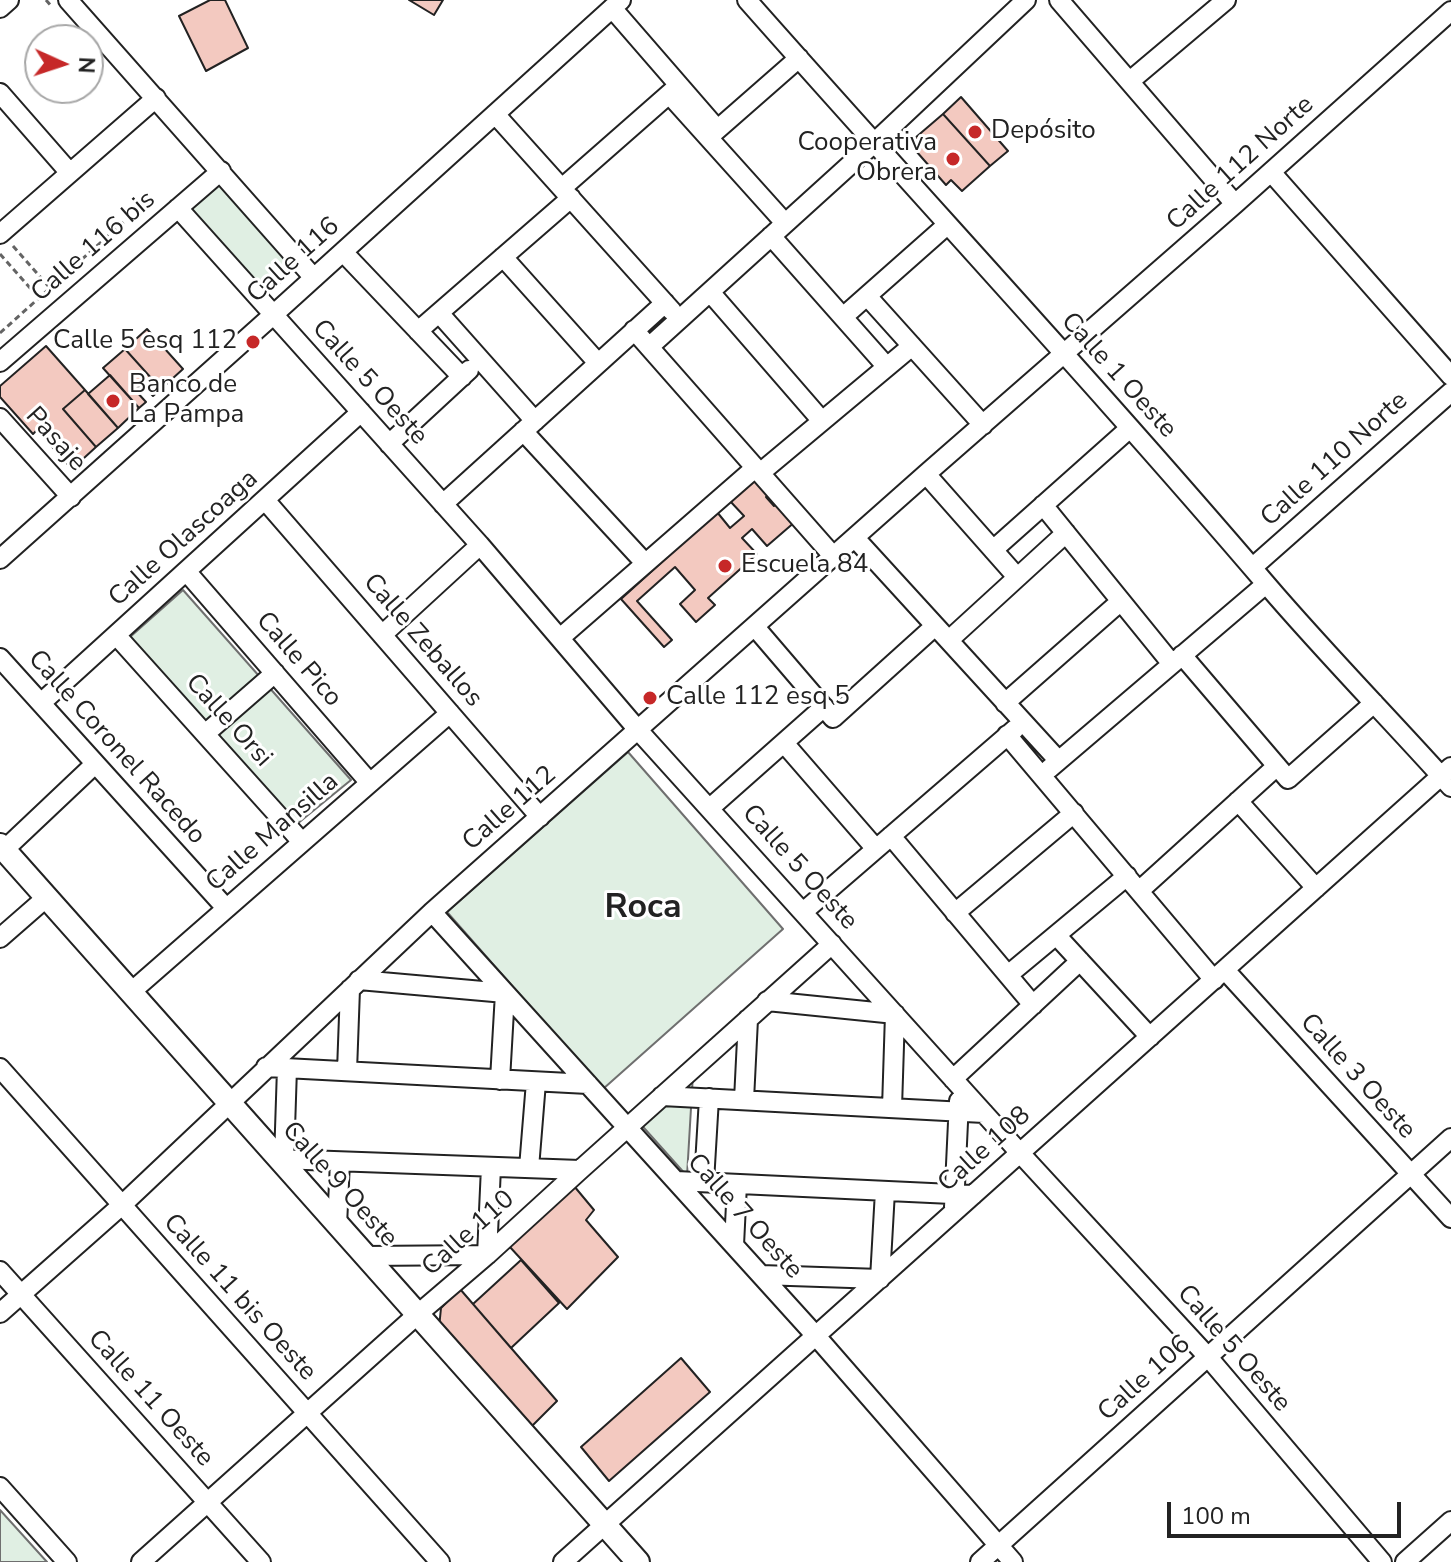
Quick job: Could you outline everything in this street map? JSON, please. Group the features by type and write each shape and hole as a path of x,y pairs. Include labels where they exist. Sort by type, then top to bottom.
{"main road":[{"name":"Calle 9 Oeste","path":"2,847 638,1562"}],"street":[{"path":"0,8 9,0"},
{"name":"Calle 5 Oeste","path":"68,0 314,278"},
{"name":"Calle 1 Oeste","path":"747,0 1266,584 1374,703 1448,777"},
{"path":"649,347 1026,0"},
{"path":"1059,0 1235,204"},
{"path":"1130,81 1226,0"},
{"path":"616,4 674,90 713,134 778,230 843,317 887,367"},
{"name":"Calle 116","path":"1,557 616,4"},
{"name":"Calle 112 Norte","path":"1063,354 1451,11"},
{"path":"713,134 799,58"},
{"path":"418,331 503,257 674,90"},
{"path":"0,93 70,173"},
{"path":"1,233 156,98"},
{"path":"495,114 679,319"},
{"name":"Calle 116 bis","path":"0,362 221,171"},
{"path":"1271,172 1451,376"},
{"name":"Calle 5 Oeste","path":"178,208 480,545 638,730 1208,1357 1382,1562"},
{"path":"843,317 947,225"},
{"path":"343,252 462,377"},
{"path":"503,257 598,363"},
{"path":"710,292 822,421"},
{"path":"867,296 983,425"},
{"path":"443,504 665,303"},
{"path":"439,313 480,360 529,426 645,563"},
{"path":"634,330 834,557"},
{"path":"560,638 645,563 912,346"},
{"name":"Calle 112","path":"0,1313 122,1205 432,912 1063,354"},
{"path":"389,444 480,360"},
{"name":"Calle 110 Norte","path":"1253,567 1451,392"},
{"name":"Calle Olascoaga","path":"41,703 361,412"},
{"name":"Pasaje","path":"0,418 71,497"},
{"path":"993,550 1130,428"},
{"path":"926,474 1017,577"},
{"name":"Calle Zeballos","path":"265,500 540,817"},
{"path":"1043,505 1121,601 1282,772"},
{"path":"949,640 1066,533"},
{"path":"855,538 1058,760"},
{"path":"382,635 480,545"},
{"name":"Calle Pico","path":"186,571 370,783"},
{"path":"1041,775 1266,584"},
{"path":"1005,703 1121,601"},
{"path":"710,808 784,743 828,713 935,626"},
{"path":"755,627 828,713"},
{"name":"Calle Orsi","path":"116,635 302,842"},
{"name":"Calle Coronel Racedo","path":"0,658 226,908"},
{"path":"205,734 275,673"},
{"path":"1139,891 1238,801 1374,703"},
{"name":"Calle Mansilla","path":"131,992 450,713"},
{"path":"803,912 1023,722"},
{"name":"Calle 3 Oeste","path":"1007,735 1139,891 1451,1218"},
{"path":"784,743 876,849"},
{"path":"2,847 95,764"},
{"name":"Calle 108","path":"563,1562 880,1279 961,1201 1020,1153 1316,888 1448,777"},
{"path":"1238,801 1316,888"},
{"path":"955,913 1074,813"},
{"path":"891,836 1033,1005"},
{"path":"1008,975 1127,876"},
{"path":"0,938 47,897"},
{"name":"Calle 7 Oeste","path":"432,912 816,1336 1013,1562"},
{"path":"1056,935 1150,1037"},
{"name":"Calle 110","path":"141,1562 832,944"},
{"path":"676,1181 885,1191 961,1201 956,1082 1080,961"},
{"path":"347,1071 354,985 505,993 500,1080"},
{"path":"767,1001 895,1014 892,1108"},
{"path":"744,1100 748,1019"},
{"path":"266,1067 588,1084"},
{"name":"Calle 11 bis Oeste","path":"0,1068 440,1562"},
{"path":"287,1068 282,1160 580,1170"},
{"path":"529,1168 536,1082"},
{"path":"662,1096 984,1113"},
{"path":"704,1182 709,1098"},
{"name":"Calle 106","path":"980,1562 1451,1138"},
{"path":"337,1225 340,1162"},
{"path":"365,1256 487,1255 491,1167"},
{"path":"734,1245 737,1184"},
{"path":"761,1275 880,1279 885,1191"},
{"name":"Calle 11 Oeste","path":"0,1271 261,1562"},
{"path":"0,1487 67,1562"},
{"path":"1405,1562 1451,1521"}],"path":[{"path":"0,333 148,200 158,212"},
{"path":"1,233 50,288"},
{"path":"0,254 39,298"}],"green space":[{"path":"219,184 290,262 288,274 275,288 263,290 192,211 194,205"},
{"path":"183,590 351,780 297,824 130,637"},
{"path":"628,752 783,929 603,1089 447,912"},
{"path":"693,1074 687,1176 636,1119"},
{"path":"0,1510 47,1562 0,1562"}],"building":[{"path":"210,0 225,0 248,48 206,71 179,16"},
{"path":"409,0 443,0 434,15"},
{"name":"Depósito","path":"961,97 1008,151 990,166 943,114"},
{"name":"Cooperativa Obrera","path":"943,114 990,166 962,191 951,180 946,185 916,151 915,138"},
{"path":"147,329 183,369 161,389 125,349"},
{"path":"46,346 85,390 63,409 96,447 72,469 37,430 33,434 0,397 0,386"},
{"path":"125,349 161,389 153,396 142,384 135,390 146,402 139,408 103,368"},
{"name":"Banco de La Pampa","path":"110,375 139,408 118,428 88,394"},
{"path":"85,390 118,428 96,447 63,409"},
{"path":"756,477 771,493 766,497 774,506 779,502 796,521 767,546 752,529 742,538 757,554 708,598 715,605 696,622 680,604 695,590 675,567 637,601 672,640 664,647 621,599 717,512 730,528 744,516 730,501"},
{"path":"574,1186 594,1210 586,1220 618,1257 567,1309 509,1246"},
{"path":"521,1260 559,1303 511,1348 473,1304"},
{"path":"460,1289 557,1401 530,1428 439,1328 441,1308"},
{"path":"681,1358 710,1392 609,1481 581,1447"}],"place":[{"name":"Depósito","path":"975,132"},
{"name":"Cooperativa Obrera","path":"953,159"},
{"name":"Calle 5 esq 112","path":"253,342"},
{"name":"Banco de La Pampa","path":"113,401"},
{"name":"Escuela 84","path":"725,566"},
{"name":"Calle 112 esq 5","path":"650,698"}],"district":[{"name":"Roca","path":"643,909"}]}
